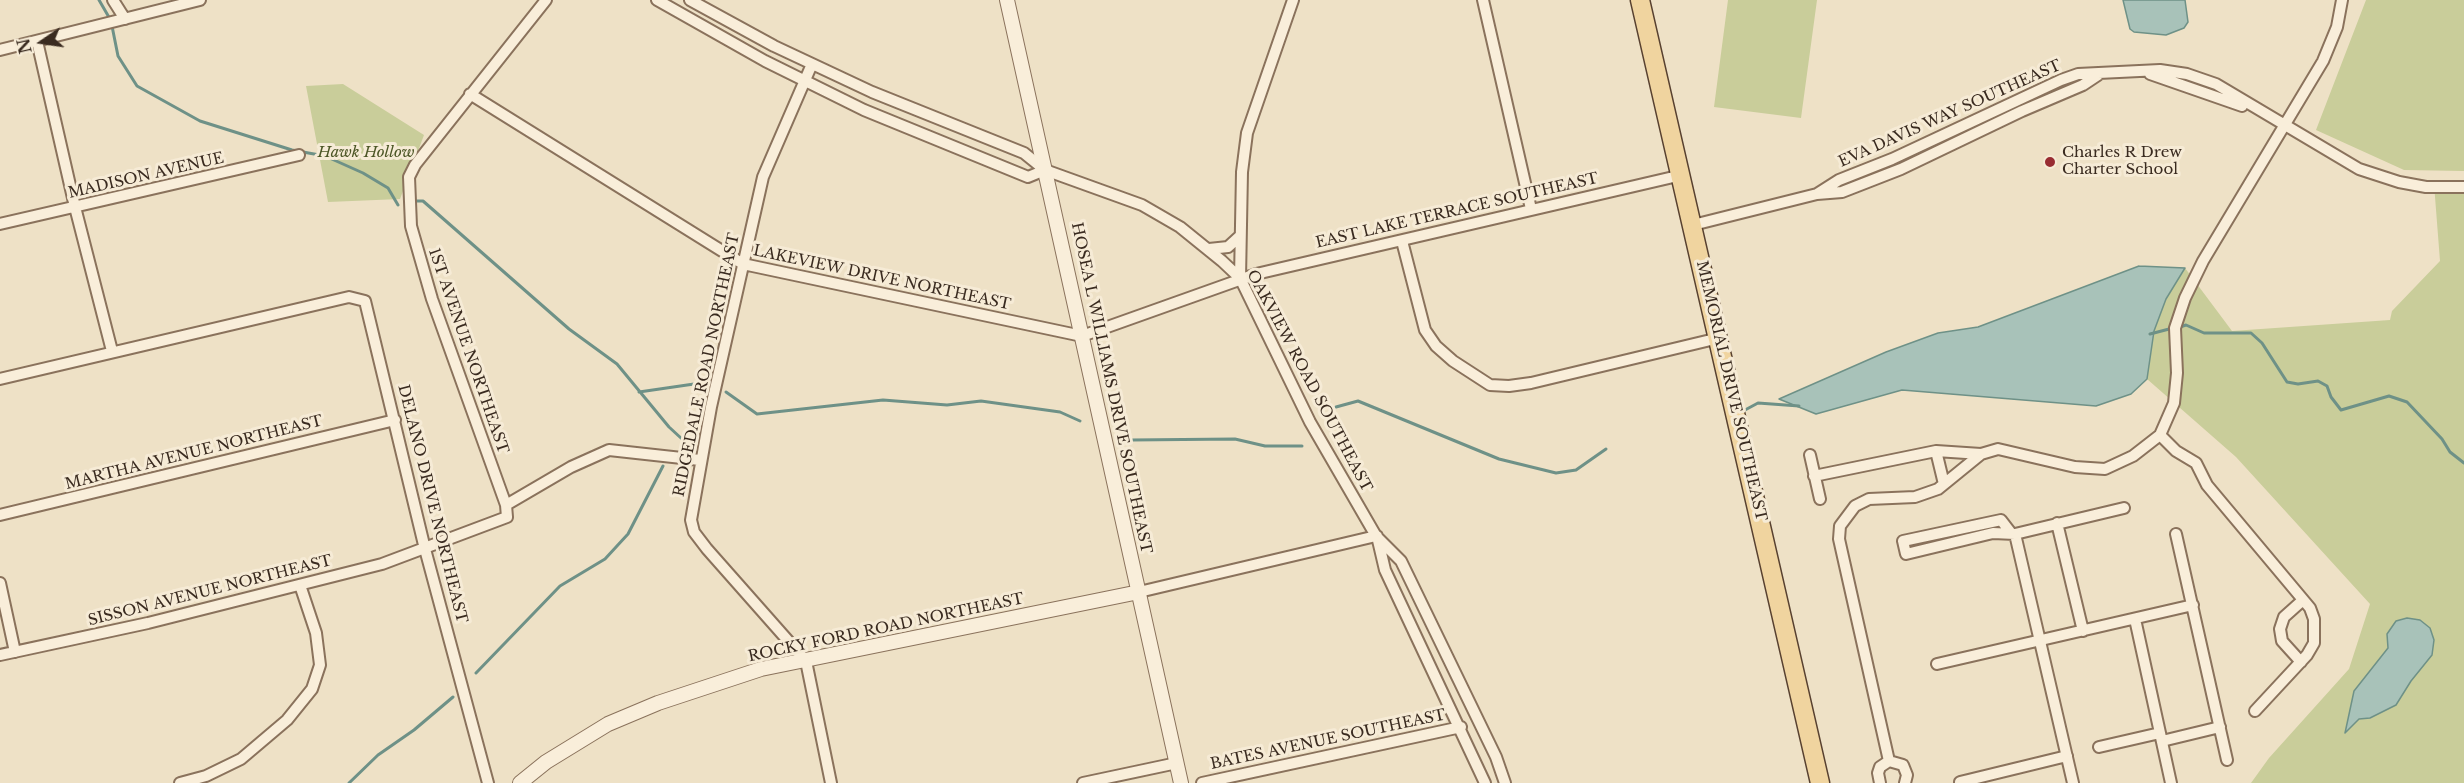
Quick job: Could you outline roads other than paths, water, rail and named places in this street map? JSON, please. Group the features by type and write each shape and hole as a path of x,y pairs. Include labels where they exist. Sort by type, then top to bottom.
{"main road":[{"name":"MEMORIAL DRIVE SOUTHEAST","path":"1640,0 1820,783"}],"street":[{"path":"113,0 121,20"},
{"path":"0,50 200,0"},
{"name":"1ST AVENUE NORTHEAST","path":"506,505 432,299 411,226 409,177 415,165 546,0"},
{"path":"657,0 804,81 864,110 1027,176 1045,170"},
{"path":"681,15 690,0 812,64 873,92 1024,153 1045,170"},
{"name":"HOSEA L WILLIAMS DRIVE SOUTHEAST","path":"1007,0 1181,783"},
{"path":"1239,278 1242,172 1247,133 1293,0"},
{"path":"1483,0 1531,209"},
{"path":"1815,476 1936,451 1981,454 1998,449 2075,467 2105,469 2133,456 2160,435 2174,403 2177,373 2175,328 2185,298 2283,124 2323,61 2337,27 2342,0"},
{"path":"0,379 112,351 75,207 37,41"},
{"name":"RIDGEDALE ROAD NORTHEAST","path":"812,64 763,177 700,460 691,520 694,532 806,661 831,783"},
{"name":"EVA DAVIS WAY SOUTHEAST","path":"1693,225 1817,194 1842,192 1901,169 2022,111 2083,85 2098,75 2144,72 2198,89 2265,115 2369,172 2399,182 2426,187 2464,187"},
{"name":"LAKEVIEW DRIVE NORTHEAST","path":"471,94 743,264 1082,336"},
{"name":"MADISON AVENUE","path":"0,224 298,155"},
{"name":"OAKVIEW ROAD SOUTHEAST","path":"1045,170 1142,205 1180,227 1209,249 1239,278 1310,422 1376,536 1401,561 1506,783"},
{"name":"EAST LAKE TERRACE SOUTHEAST","path":"1082,336 1239,278 1682,175"},
{"path":"1209,249 1228,247 1240,236"},
{"path":"1401,241 1425,330 1436,346 1453,361 1490,385 1531,383 1719,338"},
{"name":"DELANO DRIVE NORTHEAST","path":"112,351 349,297 365,301 425,549 488,783"},
{"name":"MARTHA AVENUE NORTHEAST","path":"0,515 395,420"},
{"path":"2160,435 2176,451 2196,463 2207,485 2310,608 2316,632 2314,643 2301,662 2255,711"},
{"path":"506,505 571,467 609,450 700,460"},
{"path":"1936,451 1944,484"},
{"path":"1889,761 1839,538 1840,525 1855,506 1869,499 1915,498 1944,484 1981,454"},
{"path":"1810,455 1820,499"},
{"name":"SISSON AVENUE NORTHEAST","path":"0,655 349,573 425,549 507,517 506,505"},
{"path":"1903,541 1906,554 1993,533 2013,533 2124,508"},
{"path":"2057,524 2083,631"},
{"path":"2013,533 2073,783"},
{"path":"2176,534 2227,760"},
{"path":"1139,592 1376,536"},
{"name":"OAKVIEW ROAD SOUTHEAST","path":"1376,536 1385,570 1461,726 1485,783"},
{"path":"0,583 15,652"},
{"path":"180,783 206,776 241,759 287,720 312,689 320,665 316,633 300,585"},
{"name":"ROCKY FORD ROAD NORTHEAST","path":"520,783 546,762 608,724 658,703 761,669 1139,592"},
{"path":"2301,662 2282,641 2280,629 2284,617 2303,600"},
{"path":"1937,664 2193,605"},
{"path":"2135,619 2171,783"},
{"name":"BATES AVENUE SOUTHEAST","path":"1202,783 1461,726"},
{"path":"2099,747 2220,727"},
{"path":"1960,782 2067,756"},
{"path":"1880,783 1878,773 1880,767 1889,761 1903,765 1907,775 1905,783"},
{"path":"1083,783 1177,763"}],"water":[{"path":"2123,0 2185,0 2188,22 2184,28 2166,35 2134,32 2130,29"},
{"path":"2139,266 2185,268 2166,299 2154,331 2147,379 2131,394 2096,406 1902,390 1816,414 1779,399 1886,352 1938,333 1978,327"},
{"path":"2407,618 2420,620 2430,628 2434,640 2432,655 2411,681 2396,705 2370,718 2359,719 2345,733 2354,691 2388,648 2387,634 2396,621"}],"waterway":[{"path":"99,0 110,19"},
{"path":"112,26 118,56 137,86 200,121 292,150 325,156 363,173 388,188 398,205"},
{"path":"416,201 423,201 569,329 617,364 669,427 682,439"},
{"path":"2180,327 2186,325 2204,333 2251,333 2262,343 2287,382 2298,384 2318,381 2327,386 2331,397 2341,410 2389,396 2407,402 2442,439 2450,452 2464,463"},
{"path":"2150,334 2173,328"},
{"path":"639,392 694,384 702,386"},
{"path":"726,392 757,414 883,400 947,405 981,401 1060,412 1080,421"},
{"path":"1336,407 1358,401 1499,459 1556,473 1576,470 1606,449"},
{"path":"1745,410 1758,403 1799,406"},
{"path":"1131,440 1235,439 1265,446 1302,446"},
{"path":"476,673 560,586 605,559 628,534 663,466"},
{"path":"349,783 378,755 414,730 453,697"}],"place":[{"name":"Charles R Drew Charter School","path":"2050,162"}],"park label":[{"name":"Hawk Hollow","path":"366,153"}]}
